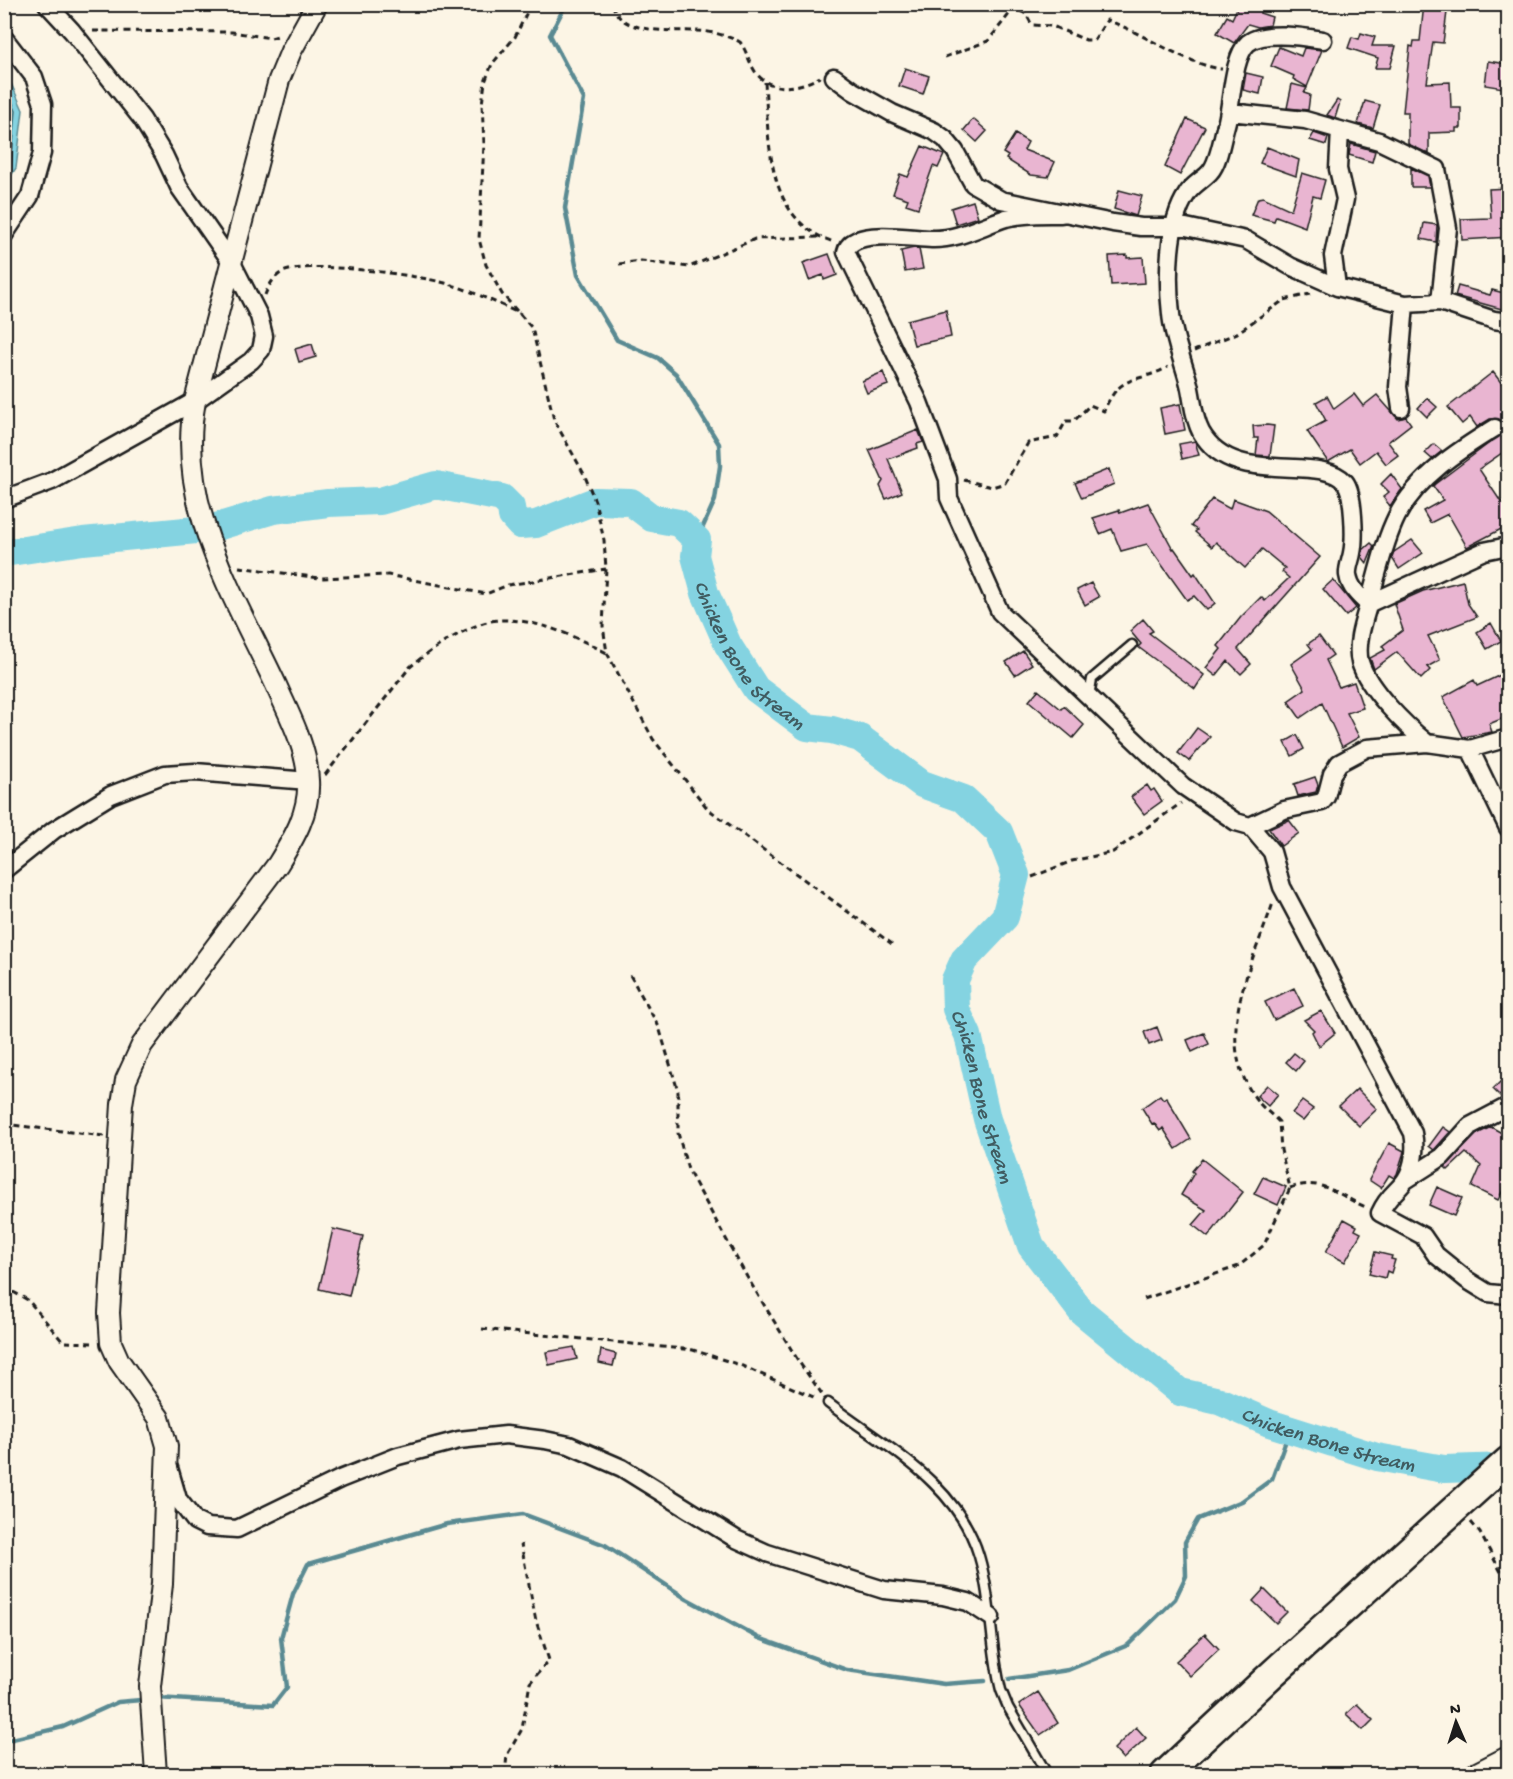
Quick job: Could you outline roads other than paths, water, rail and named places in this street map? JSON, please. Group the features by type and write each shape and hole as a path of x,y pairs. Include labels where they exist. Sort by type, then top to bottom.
{"highway":[{"path":"1165,1774 1509,1461"}],"street":[{"path":"4,499 52,481 195,401 251,361 261,350 264,336 259,316 232,263 179,187 164,155 142,119 72,31 47,4"},
{"path":"156,1774 150,1686 162,1584 168,1464 165,1431 159,1418 119,1361 111,1342 109,1313 120,1138 126,1080 142,1045 278,864 296,835 306,808 308,789 305,761 288,713 212,552 195,498 189,439 195,401 268,116 279,80 316,4"},
{"path":"1323,40 1301,36 1259,37 1246,44 1229,95 1230,112 1212,171 1187,193 1174,226 1170,253 1171,314 1195,418 1214,448 1230,459 1251,465 1320,471 1337,476 1346,483 1351,492 1353,545 1348,575 1354,591 1368,604"},
{"path":"4,38 34,77 43,104 42,153 30,196 4,235"},
{"path":"834,77 853,91 892,113 934,131 945,139 955,151 973,184 1001,200 1061,214 1141,227 1174,226 1246,240 1290,266 1337,287 1405,304 1440,302 1494,320 1509,322"},
{"path":"1230,112 1305,120 1379,141 1437,170 1448,228 1440,302"},
{"path":"1337,287 1333,256 1345,199 1338,169 1340,130"},
{"path":"1061,214 1031,214 1008,218 948,238 930,239 896,235 853,242 848,246 846,252 854,272 886,330 919,402 948,485 949,498 994,602 1029,642 1166,771 1236,822 1250,826 1272,852 1282,886 1413,1132 1414,1157 1406,1180"},
{"path":"1401,408 1398,387 1405,304"},
{"path":"1427,743 1397,714 1368,679 1360,661 1361,636 1368,604 1397,516 1409,497 1445,462 1495,428"},
{"path":"1368,604 1484,551 1509,546"},
{"path":"1250,826 1284,810 1322,802 1326,797 1332,774 1339,763 1350,755 1385,745 1427,743 1470,749 1509,738"},
{"path":"1470,749 1509,828"},
{"path":"4,870 54,830 111,795 165,774 195,772 308,789"},
{"path":"1509,1106 1470,1126 1442,1157 1417,1170 1406,1180 1386,1200 1380,1213 1423,1236 1436,1255 1467,1280 1488,1293 1509,1295"},
{"path":"168,1464 178,1499 195,1521 207,1527 237,1529 340,1479 398,1456 459,1440 506,1435 545,1440 568,1445 622,1468 736,1539 767,1553 884,1590 944,1596 968,1602 991,1617"},
{"path":"1475,1774 1509,1757"}],"lane":[{"path":"1090,700 1088,692 1092,679 1132,645"},
{"path":"828,1403 937,1485 955,1506 969,1529 979,1557 991,1617 996,1668 1001,1690 1008,1707 1047,1774"}],"water":[{"path":"5,70 23,110 16,168 5,185"}],"waterway":[{"path":"566,4 550,35 584,99 565,208 578,275 617,340 658,358 676,374 719,444 720,466 715,500 697,540"},
{"name":"Chicken Bone Stream","path":"213,528 273,510 328,503 380,501 436,485 502,498 511,507 512,516 520,525 536,524 595,501 631,502 652,518 679,523 697,540 695,556 705,593 728,645 756,689 807,727 832,730 860,738 922,784 964,799 999,832 1016,875 1005,917 964,960 955,980 956,1009 968,1035 987,1119 1031,1246 1081,1311 1180,1392 1219,1401 1269,1423 1377,1457 1444,1469 1508,1467"},
{"path":"4,553 83,541 196,530"},
{"path":"1009,1679 1068,1670 1128,1645 1175,1599 1186,1576 1185,1542 1198,1519 1242,1501 1272,1479 1290,1429"},
{"path":"157,1698 273,1705 287,1687 281,1638 293,1594 308,1564 447,1524 523,1514 605,1545 687,1599 759,1638 847,1670 944,1684 985,1681"},
{"path":"4,1741 63,1727 118,1702 141,1700"}]}
